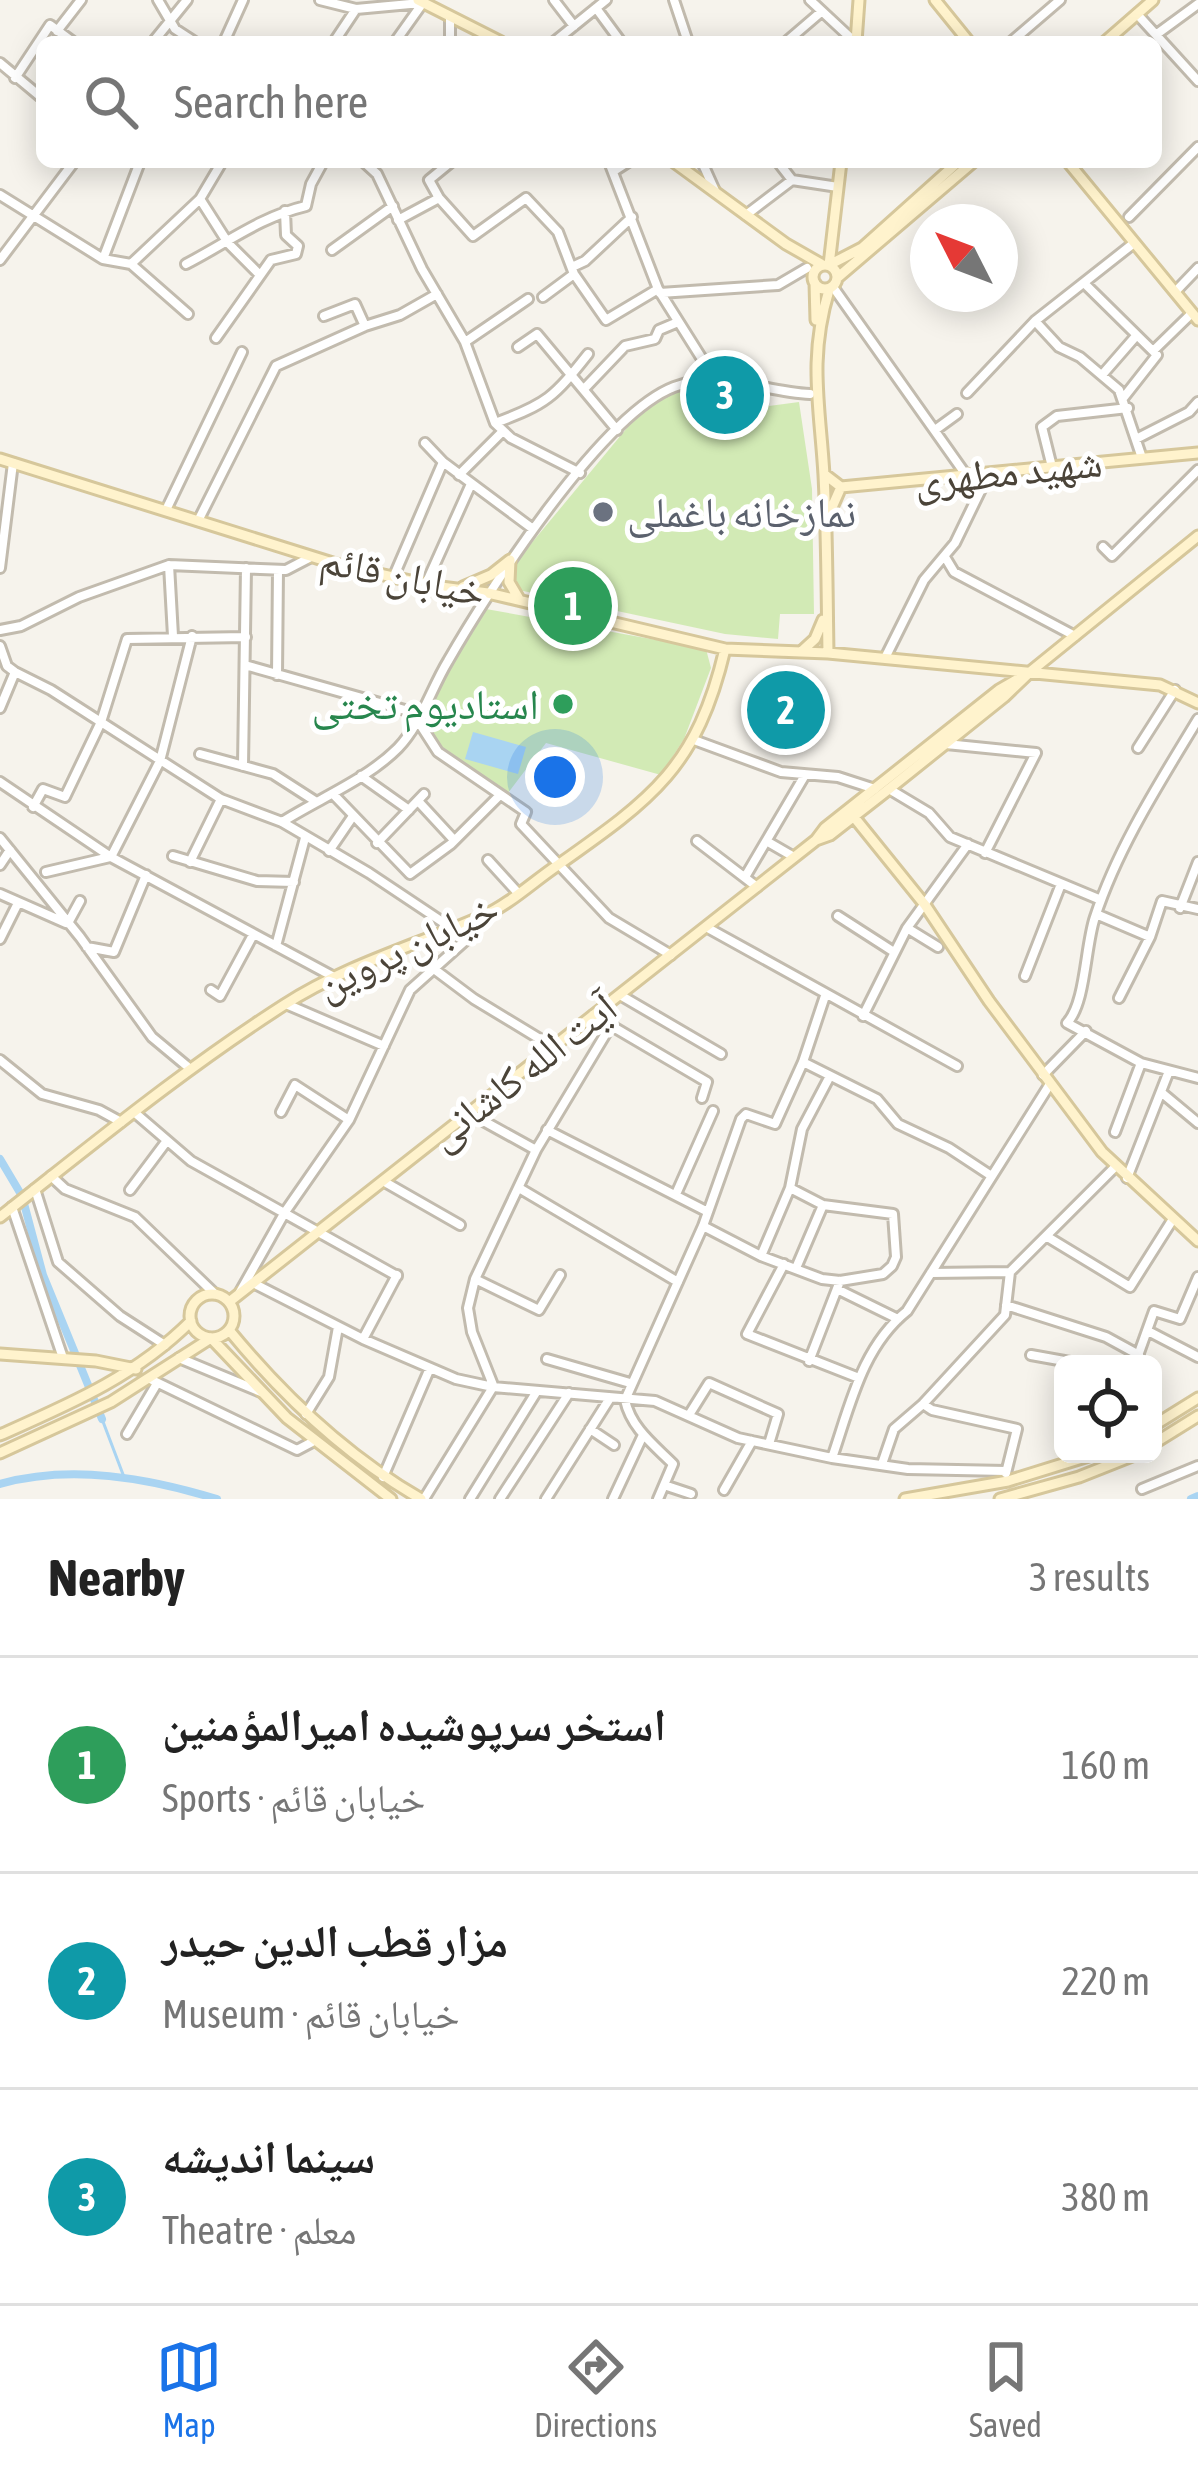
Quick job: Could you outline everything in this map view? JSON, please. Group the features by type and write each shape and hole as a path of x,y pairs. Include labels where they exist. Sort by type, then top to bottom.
{"street":[{"path":"58,31 81,0"},
{"path":"158,0 170,20 188,36"},
{"path":"158,36 187,0"},
{"path":"227,36 243,0"},
{"path":"320,0 356,9 421,1 489,36"},
{"path":"554,0 574,26"},
{"path":"674,0 686,36"},
{"path":"810,0 848,36"},
{"path":"856,36 859,0"},
{"path":"935,0 964,36"},
{"path":"1018,36 1060,0"},
{"path":"1112,36 1153,0"},
{"path":"399,36 421,1"},
{"path":"562,36 602,3 618,36"},
{"path":"1137,14 1157,34 1198,4"},
{"path":"338,36 356,9"},
{"path":"793,36 821,12"},
{"path":"450,17 450,36"},
{"path":"43,36 50,25 65,36"},
{"path":"1162,40 1198,81"},
{"path":"15,78 36,46"},
{"path":"0,63 36,94"},
{"path":"1129,217 1198,147"},
{"path":"0,260 70,168"},
{"path":"103,259 138,168"},
{"path":"130,264 200,199 219,168"},
{"path":"186,264 228,242 237,231 306,206 320,168"},
{"path":"370,168 465,342 499,427 538,454 580,473"},
{"path":"444,168 429,180 473,236 526,198 558,232 573,270 606,320 659,291 778,285 812,276 825,264 862,248 951,168"},
{"path":"612,168 659,291 714,378"},
{"path":"682,168 786,244 825,264"},
{"path":"705,168 716,193"},
{"path":"782,168 792,181"},
{"path":"840,168 825,264 833,285 966,475"},
{"path":"786,244 820,289 833,285 966,168"},
{"path":"1072,168 1195,316 1153,351"},
{"path":"746,215 792,181 838,187"},
{"path":"1,198 103,259 130,264 188,314"},
{"path":"398,220 439,198"},
{"path":"200,199 228,242 259,274"},
{"path":"332,250 393,206"},
{"path":"216,338 271,260 296,254 298,246 286,236 285,211"},
{"path":"543,297 632,218"},
{"path":"967,393 1035,321 1135,243"},
{"path":"1175,292 1198,268"},
{"path":"812,276 810,394 819,474 841,487 825,524"},
{"path":"828,653 824,480 814,394 821,316 833,285"},
{"path":"1086,285 1157,355 1124,398"},
{"path":"198,520 276,366 400,315 436,294"},
{"path":"465,342 528,299"},
{"path":"324,316 356,304 365,326"},
{"path":"1035,321 1059,347 1102,375 1124,398 1142,458"},
{"path":"584,389 625,346 655,339 659,330 678,322"},
{"path":"518,347 537,334 617,430"},
{"path":"1102,375 1136,336"},
{"path":"166,510 242,352"},
{"path":"459,475 499,427 540,406 573,376 588,354"},
{"path":"282,822 333,794 398,748 510,560 617,430 672,387 714,378 810,394"},
{"path":"1136,440 1189,412 1198,402"},
{"path":"1052,467 1042,427 1058,416 1128,408"},
{"path":"935,430 957,414"},
{"path":"425,443 459,475 533,529"},
{"name":"شهید مطهری","path":"841,487 1198,453"},
{"name":"خیابان قائم","path":"0,458 393,578 488,593 725,649 885,658 1175,690"},
{"path":"393,578 443,462"},
{"path":"0,568 13,463"},
{"path":"1103,547 1112,556 1198,470"},
{"path":"885,658 924,580 956,543 989,473"},
{"path":"426,584 471,484"},
{"name":"آیت الله کاشانی","path":"229,1302 794,857 890,789 1198,536"},
{"path":"0,630 169,565 278,570 311,556"},
{"path":"945,556 954,572 1075,636"},
{"path":"457,589 491,575 510,560"},
{"path":"510,560 509,582 520,600"},
{"path":"169,565 173,636"},
{"path":"243,766 246,568"},
{"path":"277,675 278,570"},
{"path":"798,652 815,639 827,609"},
{"path":"25,865 46,872 111,856 160,761 192,636"},
{"path":"32,807 44,789 65,797 101,722 127,639 246,637"},
{"path":"0,646 7,666 15,671 221,799 282,822 450,927"},
{"name":"خیابان پروین","path":"0,1217 188,1067 285,1004 334,977 485,915 620,821 668,778 694,740 725,649"},
{"path":"245,665 419,718 438,752 527,813 521,824 610,918 670,955"},
{"path":"0,708 15,671"},
{"name":"آیت الله کاشانی","path":"816,840 825,828 999,691 1030,672"},
{"path":"1138,748 1175,690 1198,703"},
{"path":"1198,719 1146,805 1101,900 1086,946 1077,1013 1066,1023 1141,1063 1198,1078"},
{"path":"694,740 781,772 838,777 875,789"},
{"path":"945,743 1036,753 986,853"},
{"path":"200,754 273,774 315,801"},
{"path":"745,877 805,775"},
{"path":"361,776 410,810"},
{"path":"0,782 111,856 334,977"},
{"path":"890,789 928,813 950,837 1101,900"},
{"path":"333,794 410,874 500,795"},
{"path":"376,843 421,798 454,840"},
{"path":"190,862 221,799"},
{"path":"328,850 352,816"},
{"path":"854,817 925,904 1047,1080 1114,1167 1198,1241"},
{"path":"276,946 306,837"},
{"path":"0,838 152,1037 188,1067"},
{"path":"697,842 757,886"},
{"path":"768,842 794,857"},
{"path":"863,1016 907,928 968,844"},
{"path":"0,865 10,850"},
{"path":"172,856 257,881 294,882"},
{"path":"488,860 518,893"},
{"path":"1180,908 1198,862"},
{"path":"43,890 46,872"},
{"path":"87,947 114,952 146,875"},
{"path":"1024,976 1061,884"},
{"path":"0,894 68,923"},
{"path":"68,923 80,901"},
{"path":"1118,998 1150,937 1162,901 1198,909"},
{"path":"0,939 18,902"},
{"path":"1096,914 1150,937"},
{"path":"239,1294 285,1212 349,1120 410,990 467,939 485,915"},
{"path":"838,916 894,952"},
{"path":"706,927 957,1066"},
{"path":"907,928 938,947"},
{"path":"211,990 220,996 253,935"},
{"path":"434,969 554,1047"},
{"path":"620,995 721,1054"},
{"path":"658,1499 673,1464 628,1414 625,1400 630,1383 703,1226 743,1115 775,1124 825,996"},
{"path":"285,1004 384,1046"},
{"path":"593,1015 707,1082 702,1098"},
{"path":"494,1387 472,1332 468,1308 475,1279 536,1150 611,1025"},
{"path":"832,1458 879,1338 907,1311 1047,1080 1086,1031"},
{"path":"0,1060 42,1094 99,1110 122,1123"},
{"path":"802,1062 877,1099 898,1124 949,1148 990,1175"},
{"path":"1115,1132 1141,1063"},
{"path":"1127,1178 1169,1071"},
{"path":"761,1256 790,1188 802,1129 830,1076"},
{"path":"281,1112 295,1085 349,1120"},
{"path":"1162,1093 1198,1124"},
{"path":"676,1194 713,1111"},
{"path":"134,1112 166,1142 214,1175 397,1275 363,1340"},
{"path":"469,1113 536,1150"},
{"path":"548,1130 708,1212"},
{"path":"130,1190 166,1142"},
{"path":"882,1464 894,1429 1005,1315 1010,1272 1114,1167"},
{"path":"0,1453 153,1382 179,1358 229,1330 234,1316 229,1302 135,1217 64,1190 52,1176"},
{"path":"383,1181 460,1225"},
{"path":"519,1188 678,1282"},
{"path":"790,1188 823,1205 892,1214 896,1257 892,1266 883,1274 840,1285"},
{"path":"24,1198 58,1262 121,1316 166,1346"},
{"path":"24,1198 63,1358"},
{"path":"796,1268 823,1205"},
{"path":"1046,1236 1130,1287 1173,1219"},
{"path":"703,1226 761,1256 840,1285 898,1319"},
{"path":"784,1264 747,1334 860,1378"},
{"path":"931,1274 1010,1272"},
{"path":"475,1279 539,1310 560,1275"},
{"path":"1139,1355 1154,1311 1180,1319 1198,1277"},
{"path":"253,1283 363,1340 456,1379 494,1387 655,1401 752,1441 908,1469 1006,1476"},
{"path":"809,1361 840,1285"},
{"path":"0,1435 136,1369 190,1321 194,1303 215,1294"},
{"path":"1006,1305 1106,1337 1131,1355"},
{"path":"190,1321 314,1441 391,1499"},
{"path":"306,1415 329,1377 338,1327"},
{"path":"229,1330 306,1415 383,1477 423,1499 494,1387"},
{"path":"1148,1330 1198,1357"},
{"path":"0,1354 136,1369"},
{"path":"1031,1355 1054,1359"},
{"path":"179,1358 262,1393"},
{"path":"547,1359 630,1383"},
{"path":"383,1477 430,1368"},
{"path":"127,1434 153,1382"},
{"path":"153,1382 297,1450 314,1441"},
{"path":"689,1414 709,1383 778,1414 769,1444"},
{"path":"470,1499 537,1391"},
{"path":"500,1499 569,1393"},
{"path":"545,1499 610,1398"},
{"path":"1162,1420 1198,1398"},
{"path":"923,1404 1017,1429 1006,1476"},
{"path":"1162,1438 1198,1416"},
{"path":"590,1429 614,1444"},
{"path":"613,1499 643,1435"},
{"path":"724,1490 752,1441"},
{"path":"350,1469 359,1458"},
{"path":"905,1499 1059,1463"},
{"path":"1000,1499 1114,1463"},
{"path":"1142,1489 1198,1466"},
{"path":"956,1470 959,1490"},
{"path":"664,1485 692,1494"}],"green space":[{"path":"713,382 769,393 769,406 799,402 812,489 814,614 780,614 778,639 725,634 504,587 501,580 636,417 670,391"},
{"name":"استادیوم تختی","path":"486,609 706,649 711,668 684,739 661,775 546,743 505,797 443,753 418,721"}],"water":[{"path":"473,732 526,747 518,774 465,759"}],"waterway":[{"path":"0,1159 22,1196 43,1275 102,1419"},
{"path":"102,1419 124,1477"},
{"path":"0,1484 82,1474 164,1485 217,1499"},
{"path":"1191,1499 1198,1496"}],"place":[{"name":"سینما اندیشه","path":"725,395"},
{"name":"نمازخانه باغملی","path":"603,512"},
{"name":"استخر سرپوشیده امیرالمؤمنین","path":"573,606"},
{"name":"استادیوم تختی","path":"563,704"},
{"name":"مزار قطب الدین حیدر","path":"786,710"}]}
